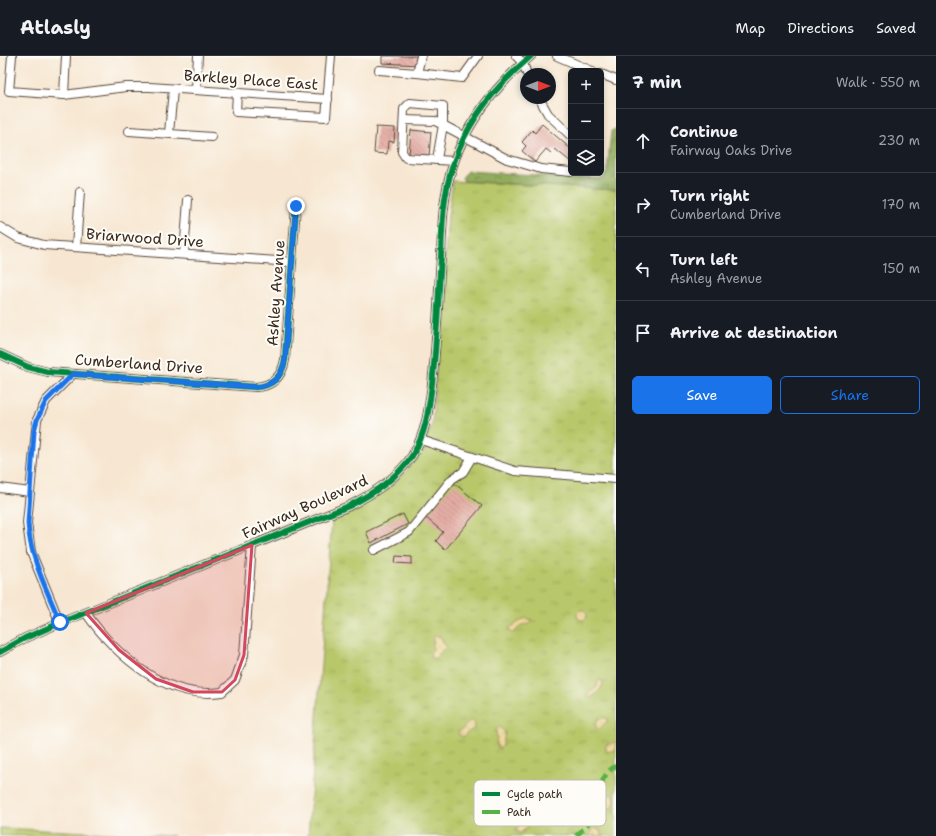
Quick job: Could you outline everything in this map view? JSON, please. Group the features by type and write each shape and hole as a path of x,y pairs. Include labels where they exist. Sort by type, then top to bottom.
{"street":[{"name":"Barkley Place East","path":"12,56 9,91 64,95 126,87 173,90 196,89 328,99"},
{"path":"64,95 66,56"},
{"path":"196,89 198,56"},
{"path":"237,92 236,112 326,118 331,56"},
{"path":"417,73 421,56"},
{"path":"379,70 462,78 478,56"},
{"path":"516,56 523,63 525,68"},
{"name":"Fairway Boulevard","path":"0,652 25,638 60,622 343,509 378,490 403,468 421,440 429,408 433,374 442,221 448,180 464,138 488,100 508,75 531,56"},
{"path":"557,56 585,68"},
{"path":"604,75 616,80"},
{"name":"Barkley Place East","path":"169,133 173,90"},
{"path":"437,159 443,106 410,103 404,109 402,152 406,158 454,161"},
{"path":"543,104 548,114 568,133"},
{"path":"404,120 435,121 464,138 506,159 541,169 568,172"},
{"path":"129,131 212,137"},
{"path":"76,247 80,192"},
{"path":"184,254 188,200"},
{"name":"Ashley Avenue","path":"277,379 285,360 296,206"},
{"name":"Briarwood Drive","path":"0,227 18,238 30,242 76,247 292,262"},
{"name":"Cumberland Drive","path":"0,354 28,367 48,372 256,387 267,385 277,379"},
{"path":"60,622 31,552 28,523 34,431 40,410 53,393 73,374"},
{"path":"421,440 515,471 616,479"},
{"path":"374,550 409,532 452,479 463,472 472,457"},
{"path":"0,488 30,492"},
{"path":"86,612 119,650 139,668 156,679 193,692 222,692 235,680 244,655 252,545"}],"highlighted area":[{"path":"252,545 244,655 235,680 222,692 193,692 156,679 119,650 86,613 102,606"}],"green space":[{"path":"616,129 616,190 464,181 462,178 467,171 602,179 607,172 611,131"},
{"path":"453,181 616,190 616,836 308,836 332,520 381,494 393,484 414,460 424,444 432,425 448,215"},
{"path":"0,828 174,836 0,836"}],"sand":[{"path":"580,610 584,610 586,611 586,619 580,620 577,617 577,613"},
{"path":"526,618 532,620 530,624 521,625 514,633 509,631 509,628"},
{"path":"435,636 440,636 446,647 432,659 430,654 433,648 433,638"},
{"path":"599,680 603,681 600,689 596,694 588,698 588,693 596,688"},
{"path":"599,718 606,718 608,720 598,730 595,725"},
{"path":"469,721 474,721 475,728 468,732 464,737 460,736 458,732 463,729"},
{"path":"498,726 505,732 503,745 499,749 496,744 496,731"},
{"path":"616,742 616,750 606,752 606,745"},
{"path":"611,794 614,796 615,802 611,809 606,803 608,796"},
{"path":"518,826 527,826 521,833 515,831"},
{"path":"595,828 600,830 601,836 588,836"}],"building":[{"path":"382,56 419,56 419,65 382,63"},
{"path":"542,124 568,146 568,160 555,149 551,153 546,149 535,162 522,151 526,146 522,142 532,130 535,133"},
{"path":"376,127 395,128 394,142 388,141 387,154 374,153"},
{"path":"411,130 431,132 429,156 409,155"},
{"path":"454,483 482,506 445,550 436,541 443,532 425,517"},
{"path":"403,514 408,524 371,543 366,532"},
{"path":"396,556 412,557 412,564 395,563"}],"marked path":[{"path":"603,780 610,770 616,766"},
{"path":"576,836 586,826"}],"cycle path":[{"path":"0,652 25,638 60,623 349,506 384,485 399,472 412,456 421,439 430,402 434,368 445,197 450,174 460,147 476,117 507,78 531,56"},
{"path":"0,354 28,367 48,372 256,387 267,385 276,379 282,371 285,360 296,206"}],"route":[{"path":"60,622 31,552 28,539 34,431 40,410 53,393 73,374 256,387 262,387 272,383 280,375 285,360 296,206"}]}
